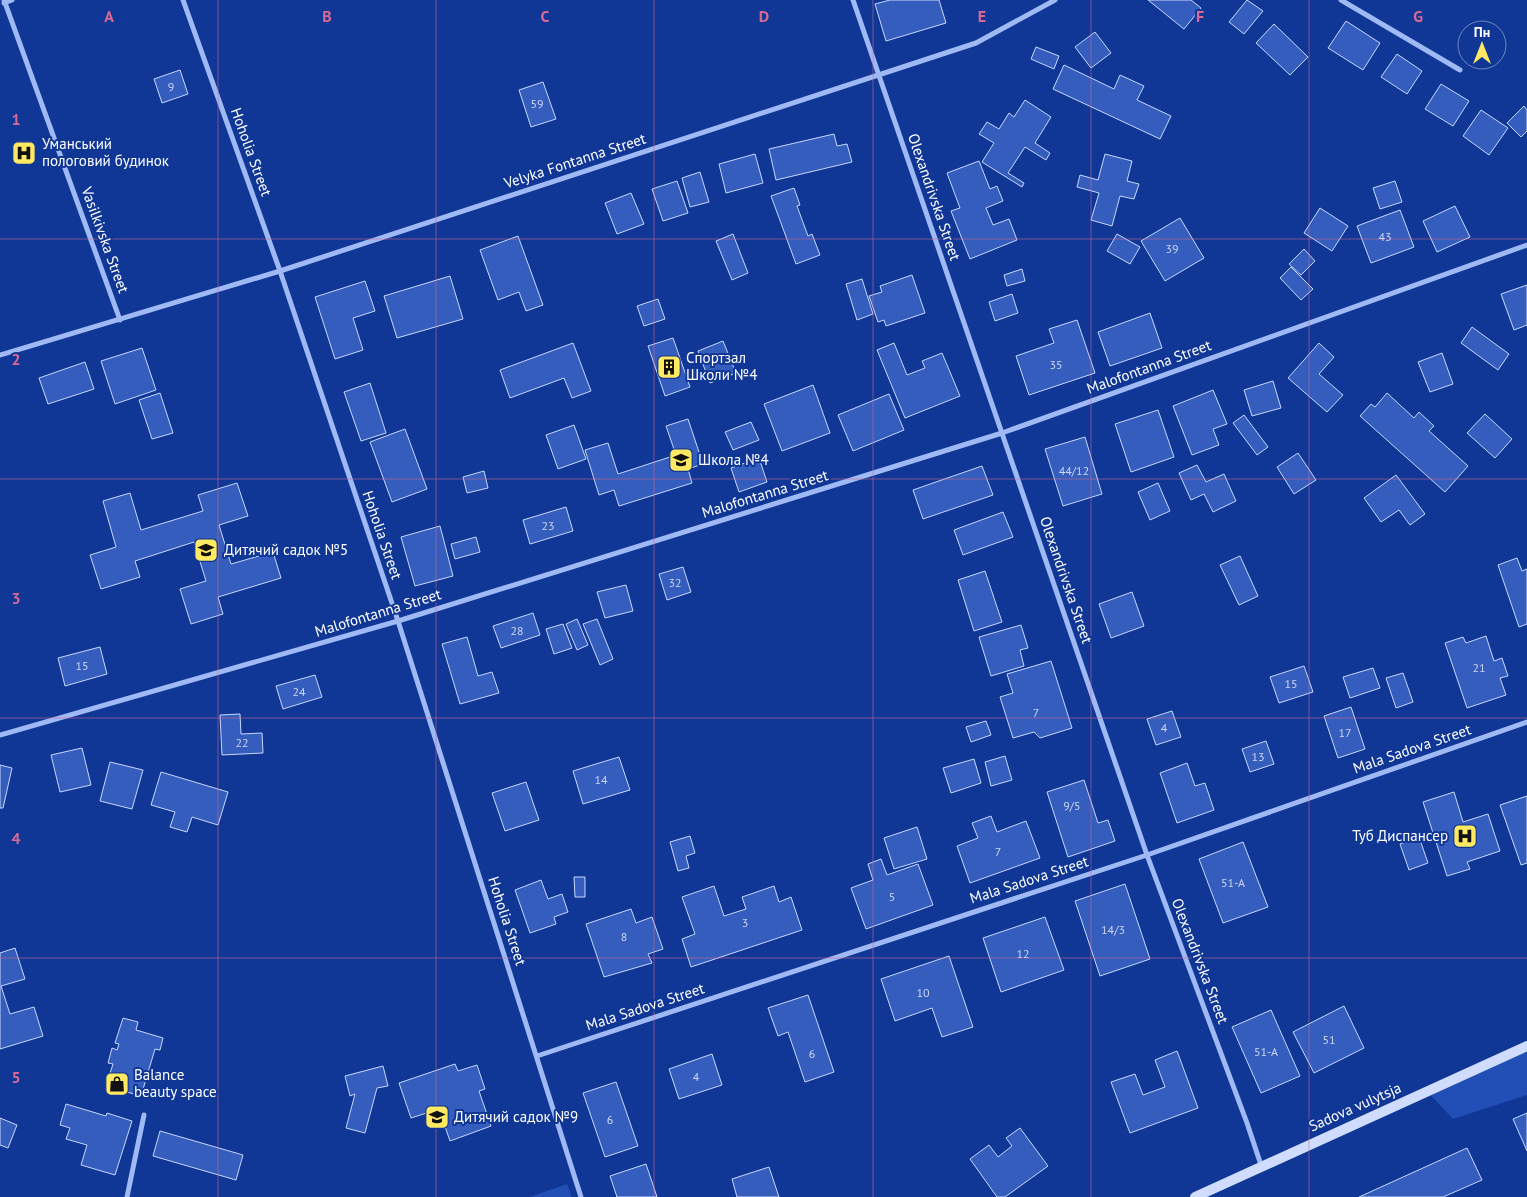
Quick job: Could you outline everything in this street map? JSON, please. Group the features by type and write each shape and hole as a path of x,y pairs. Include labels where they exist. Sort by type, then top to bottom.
{"street":[{"path":"4,1 12,0"},
{"name":"Hoholia Street","path":"183,0 280,271 398,621 580,1197"},
{"name":"Olexandrivska Street","path":"853,0 1147,855 1248,1123 1261,1165"},
{"name":"Velyka Fontanna Street","path":"0,355 280,271 976,43 1055,0"},
{"path":"1341,0 1457,68"},
{"name":"Vasilkivska Street","path":"4,1 120,320"},
{"name":"Malofontanna Street","path":"0,735 398,621 1002,432 1527,245"},
{"name":"Mala Sadova Street","path":"537,1056 1147,855 1527,722"},
{"name":"Sadova vulytsja","path":"1195,1197 1261,1165 1527,1046"},
{"path":"127,1197 144,1115"}],"shaded area":[{"path":"1527,1046 1527,1095 1453,1119 1427,1091"},
{"path":"567,1184 572,1197 530,1197"}],"building":[{"path":"890,0 939,0 946,23 886,41 875,4"},
{"path":"1148,0 1191,0 1201,8 1184,29"},
{"path":"1247,0 1263,11 1244,34 1229,22"},
{"path":"1346,21 1380,43 1363,70 1328,48"},
{"path":"1274,24 1308,57 1290,75 1256,43"},
{"path":"1095,32 1111,53 1091,68 1075,47"},
{"path":"1036,47 1059,56 1054,69 1031,59"},
{"path":"1397,54 1422,71 1407,94 1381,77"},
{"path":"1064,65 1114,89 1120,75 1144,86 1137,100 1171,116 1160,139 1053,89"},
{"path":"180,70 188,94 162,103 154,79"},
{"path":"543,82 556,119 531,127 519,90"},
{"path":"1441,84 1469,101 1453,126 1425,109"},
{"path":"1025,100 1051,117 1035,143 1050,153 1046,160 1025,147 1008,173 1024,183 1022,187 982,162 994,143 979,134 987,122 999,129 1009,113 1014,117"},
{"path":"1524,106 1527,110 1527,131 1521,137 1507,123"},
{"path":"1481,110 1508,128 1489,155 1463,136"},
{"path":"834,134 837,146 847,144 852,162 776,180 769,149"},
{"path":"755,154 763,183 726,193 719,164"},
{"path":"1105,154 1132,161 1127,181 1139,184 1134,199 1120,196 1112,226 1091,220 1099,193 1077,187 1080,175 1098,180"},
{"path":"979,161 990,189 997,186 1003,201 986,208 993,225 1009,219 1017,240 970,259 951,211 960,208 947,173"},
{"path":"700,172 709,202 690,207 682,178"},
{"path":"677,181 688,213 663,221 652,189"},
{"path":"1395,181 1402,202 1380,209 1373,188"},
{"path":"794,188 800,205 797,206 808,236 812,234 820,255 796,264 771,196"},
{"path":"631,193 644,224 617,234 605,203"},
{"path":"1455,206 1470,237 1437,252 1423,221"},
{"path":"1320,208 1348,226 1332,251 1304,233"},
{"path":"1400,210 1414,247 1371,263 1357,226"},
{"path":"1180,218 1204,258 1165,281 1141,241"},
{"path":"733,234 748,273 732,280 716,241"},
{"path":"1117,234 1140,247 1130,264 1107,251"},
{"path":"518,236 543,305 526,311 519,292 498,300 480,250"},
{"path":"1304,249 1315,261 1301,275 1289,264"},
{"path":"1291,267 1313,289 1301,300 1280,278"},
{"path":"1022,269 1025,281 1007,286 1004,275"},
{"path":"912,275 925,313 886,326 884,320 878,322 869,296 882,292 880,286"},
{"path":"450,276 463,319 397,338 384,296"},
{"path":"862,279 873,314 857,320 846,284"},
{"path":"365,281 375,311 353,318 363,350 335,359 315,297"},
{"path":"1527,285 1527,325 1514,330 1501,294"},
{"path":"1012,294 1018,313 995,321 989,302"},
{"path":"658,299 665,319 644,326 637,306"},
{"path":"1150,313 1162,348 1110,366 1098,332"},
{"path":"1077,320 1095,373 1029,395 1016,356 1054,343 1049,329"},
{"path":"1472,327 1509,354 1498,370 1461,343"},
{"name":"Спортзал Школи №4","path":"673,338 690,387 665,396 648,346"},
{"path":"723,341 736,373 710,383 698,351"},
{"path":"573,343 591,391 572,398 564,378 510,398 500,370"},
{"path":"894,343 907,375 925,368 922,361 942,353 960,396 905,418 877,350"},
{"path":"1319,343 1334,357 1319,374 1343,395 1327,412 1288,378"},
{"path":"142,348 156,390 115,404 101,361"},
{"path":"1442,353 1453,384 1430,392 1418,362"},
{"path":"85,362 94,389 48,404 39,378"},
{"path":"1273,381 1281,408 1252,416 1244,390"},
{"path":"370,383 386,433 361,441 344,392"},
{"path":"813,385 830,433 782,451 764,404"},
{"path":"1213,390 1227,424 1213,429 1219,445 1192,455 1173,406"},
{"path":"160,393 173,433 152,439 139,400"},
{"path":"1387,393 1414,418 1419,412 1434,426 1429,431 1468,466 1445,492 1360,416 1371,404 1375,407"},
{"path":"889,394 904,430 853,451 838,415"},
{"path":"1158,410 1174,457 1131,472 1115,424"},
{"path":"1485,414 1512,439 1495,458 1467,433"},
{"path":"1244,415 1268,447 1257,455 1233,423"},
{"name":"Школа №4","path":"688,419 703,464 688,469 692,483 619,506 614,490 599,495 585,450 608,443 618,474 676,455 666,426"},
{"path":"751,422 759,440 733,450 725,432"},
{"path":"574,425 586,459 558,469 546,435"},
{"path":"405,429 427,489 392,502 370,442"},
{"path":"1085,437 1102,494 1063,506 1045,449"},
{"path":"1298,453 1316,480 1294,494 1277,467"},
{"path":"759,458 767,482 739,492 731,468"},
{"path":"1197,465 1206,482 1224,474 1236,501 1213,512 1204,494 1191,500 1179,473"},
{"path":"982,466 993,495 923,519 913,490"},
{"path":"484,471 488,488 467,493 463,477"},
{"path":"1396,475 1425,514 1410,525 1399,510 1381,522 1364,498"},
{"path":"237,483 248,516 219,525 231,564 273,552 281,578 218,597 223,614 191,624 180,589 206,581 194,542 135,561 140,577 101,589 90,555 116,547 103,501 130,493 141,530 203,511 198,495"},
{"path":"1158,483 1170,511 1150,520 1138,492"},
{"path":"566,507 573,531 530,544 523,520"},
{"path":"1003,512 1013,537 963,555 954,530"},
{"path":"440,526 453,576 415,586 401,537"},
{"path":"476,537 480,552 455,559 451,544"},
{"path":"1240,556 1258,596 1239,605 1220,565"},
{"path":"1517,558 1522,571 1527,569 1527,624 1519,627 1498,565"},
{"path":"683,567 691,592 667,600 659,574"},
{"path":"985,571 1002,622 974,631 958,580"},
{"path":"626,585 633,611 605,618 597,592"},
{"path":"1132,592 1144,626 1111,638 1099,604"},
{"path":"533,613 540,635 501,648 493,626"},
{"path":"577,619 588,645 577,650 566,624"},
{"path":"597,619 613,659 600,665 583,624"},
{"path":"563,624 572,648 554,654 546,629"},
{"path":"1021,625 1028,648 1020,650 1024,666 991,676 979,637"},
{"path":"1486,636 1494,661 1502,658 1508,676 1500,678 1506,695 1467,708 1445,643 1463,637 1466,643"},
{"path":"467,637 478,676 492,672 499,693 460,704 442,644"},
{"path":"100,647 107,674 65,686 58,658"},
{"path":"1051,661 1072,728 1040,738 1034,732 1013,738 1000,697 1013,693 1007,674"},
{"path":"1304,666 1313,692 1279,703 1270,677"},
{"path":"1373,668 1380,688 1350,698 1343,677"},
{"path":"1403,673 1413,702 1396,708 1386,678"},
{"path":"315,675 322,697 283,709 276,686"},
{"path":"1351,707 1365,749 1338,758 1324,716"},
{"path":"1172,711 1181,737 1156,745 1147,719"},
{"path":"240,714 241,734 262,733 263,753 222,755 220,715"},
{"path":"986,721 991,735 971,742 966,727"},
{"path":"1266,741 1274,764 1250,772 1242,749"},
{"path":"82,748 91,785 60,792 51,755"},
{"path":"1005,756 1012,780 991,786 985,762"},
{"path":"619,757 630,790 583,804 573,771"},
{"path":"974,759 981,783 951,793 943,768"},
{"path":"110,762 143,770 132,809 100,801"},
{"path":"1187,763 1195,786 1205,783 1214,810 1177,823 1160,773"},
{"path":"0,765 12,768 3,808 0,808"},
{"path":"161,772 228,792 218,825 192,817 187,832 170,827 175,812 151,805"},
{"path":"1084,780 1098,823 1108,820 1115,841 1068,857 1047,792"},
{"path":"526,782 539,820 505,831 492,793"},
{"name":"Туб Диспансер","path":"1454,792 1463,822 1488,814 1500,851 1467,862 1470,869 1447,876 1423,802"},
{"path":"1527,796 1527,863 1521,865 1500,805"},
{"path":"991,816 997,832 1026,821 1040,858 970,883 957,846 978,838 972,823"},
{"path":"917,827 927,859 894,869 884,838"},
{"path":"690,836 695,853 686,856 689,868 678,871 670,842"},
{"path":"1419,837 1428,863 1409,870 1400,844"},
{"path":"1243,842 1268,907 1223,923 1199,859"},
{"path":"881,859 887,875 918,864 933,905 866,929 851,888 873,880 868,864"},
{"path":"574,877 585,877 585,897 575,897"},
{"path":"541,880 548,899 562,894 568,912 554,917 556,924 530,933 515,890"},
{"path":"1125,884 1150,959 1100,976 1075,901"},
{"path":"714,886 724,916 746,909 742,897 774,886 779,902 791,897 802,930 691,967 682,939 695,934 682,897"},
{"path":"631,909 636,923 652,917 663,949 648,954 652,963 604,977 586,924"},
{"path":"1045,917 1064,970 1001,992 983,938"},
{"path":"15,948 25,979 1,986 10,1014 34,1007 43,1036 0,1049 0,953"},
{"path":"949,956 973,1027 942,1037 932,1008 895,1021 881,979"},
{"path":"808,995 834,1072 805,1082 788,1032 778,1036 768,1008"},
{"path":"1344,1006 1364,1048 1314,1073 1293,1032"},
{"path":"1271,1010 1300,1076 1261,1093 1232,1027"},
{"path":"123,1018 138,1022 136,1030 163,1038 160,1050 155,1049 141,1096 106,1086 113,1064 108,1063 112,1048 117,1050 119,1044 115,1043"},
{"path":"1177,1051 1198,1108 1130,1133 1111,1082 1135,1074 1143,1095 1165,1087 1155,1060"},
{"path":"712,1054 722,1085 679,1099 669,1069"},
{"path":"455,1064 458,1071 477,1065 485,1089 479,1091 491,1126 450,1141 439,1109 411,1118 399,1083"},
{"path":"383,1066 388,1086 377,1088 365,1133 346,1128 355,1094 350,1096 345,1076"},
{"path":"616,1082 638,1146 605,1157 583,1093"},
{"path":"66,1104 106,1116 107,1113 132,1121 115,1175 81,1165 87,1145 66,1139 70,1128 60,1125"},
{"path":"1527,1113 1527,1151 1513,1119"},
{"path":"0,1118 17,1125 8,1148 0,1145"},
{"path":"1020,1128 1048,1166 1005,1197 997,1197 970,1159 989,1145 998,1157 1012,1146 1006,1138"},
{"path":"160,1131 243,1155 236,1180 153,1156"},
{"path":"1467,1148 1482,1180 1443,1197 1359,1197"},
{"path":"646,1164 657,1197 617,1197 610,1176"},
{"path":"769,1167 779,1197 737,1197 732,1179"}],"place":[{"name":"Уманський пологовий будинок","path":"24,153"},
{"name":"Спортзал Школи №4","path":"669,367"},
{"name":"Школа №4","path":"681,460"},
{"name":"Дитячий садок №5","path":"206,550"},
{"name":"Туб Диспансер","path":"1465,836"},
{"name":"Balance beauty space","path":"117,1084"},
{"name":"Дитячий садок №9","path":"437,1117"}]}
